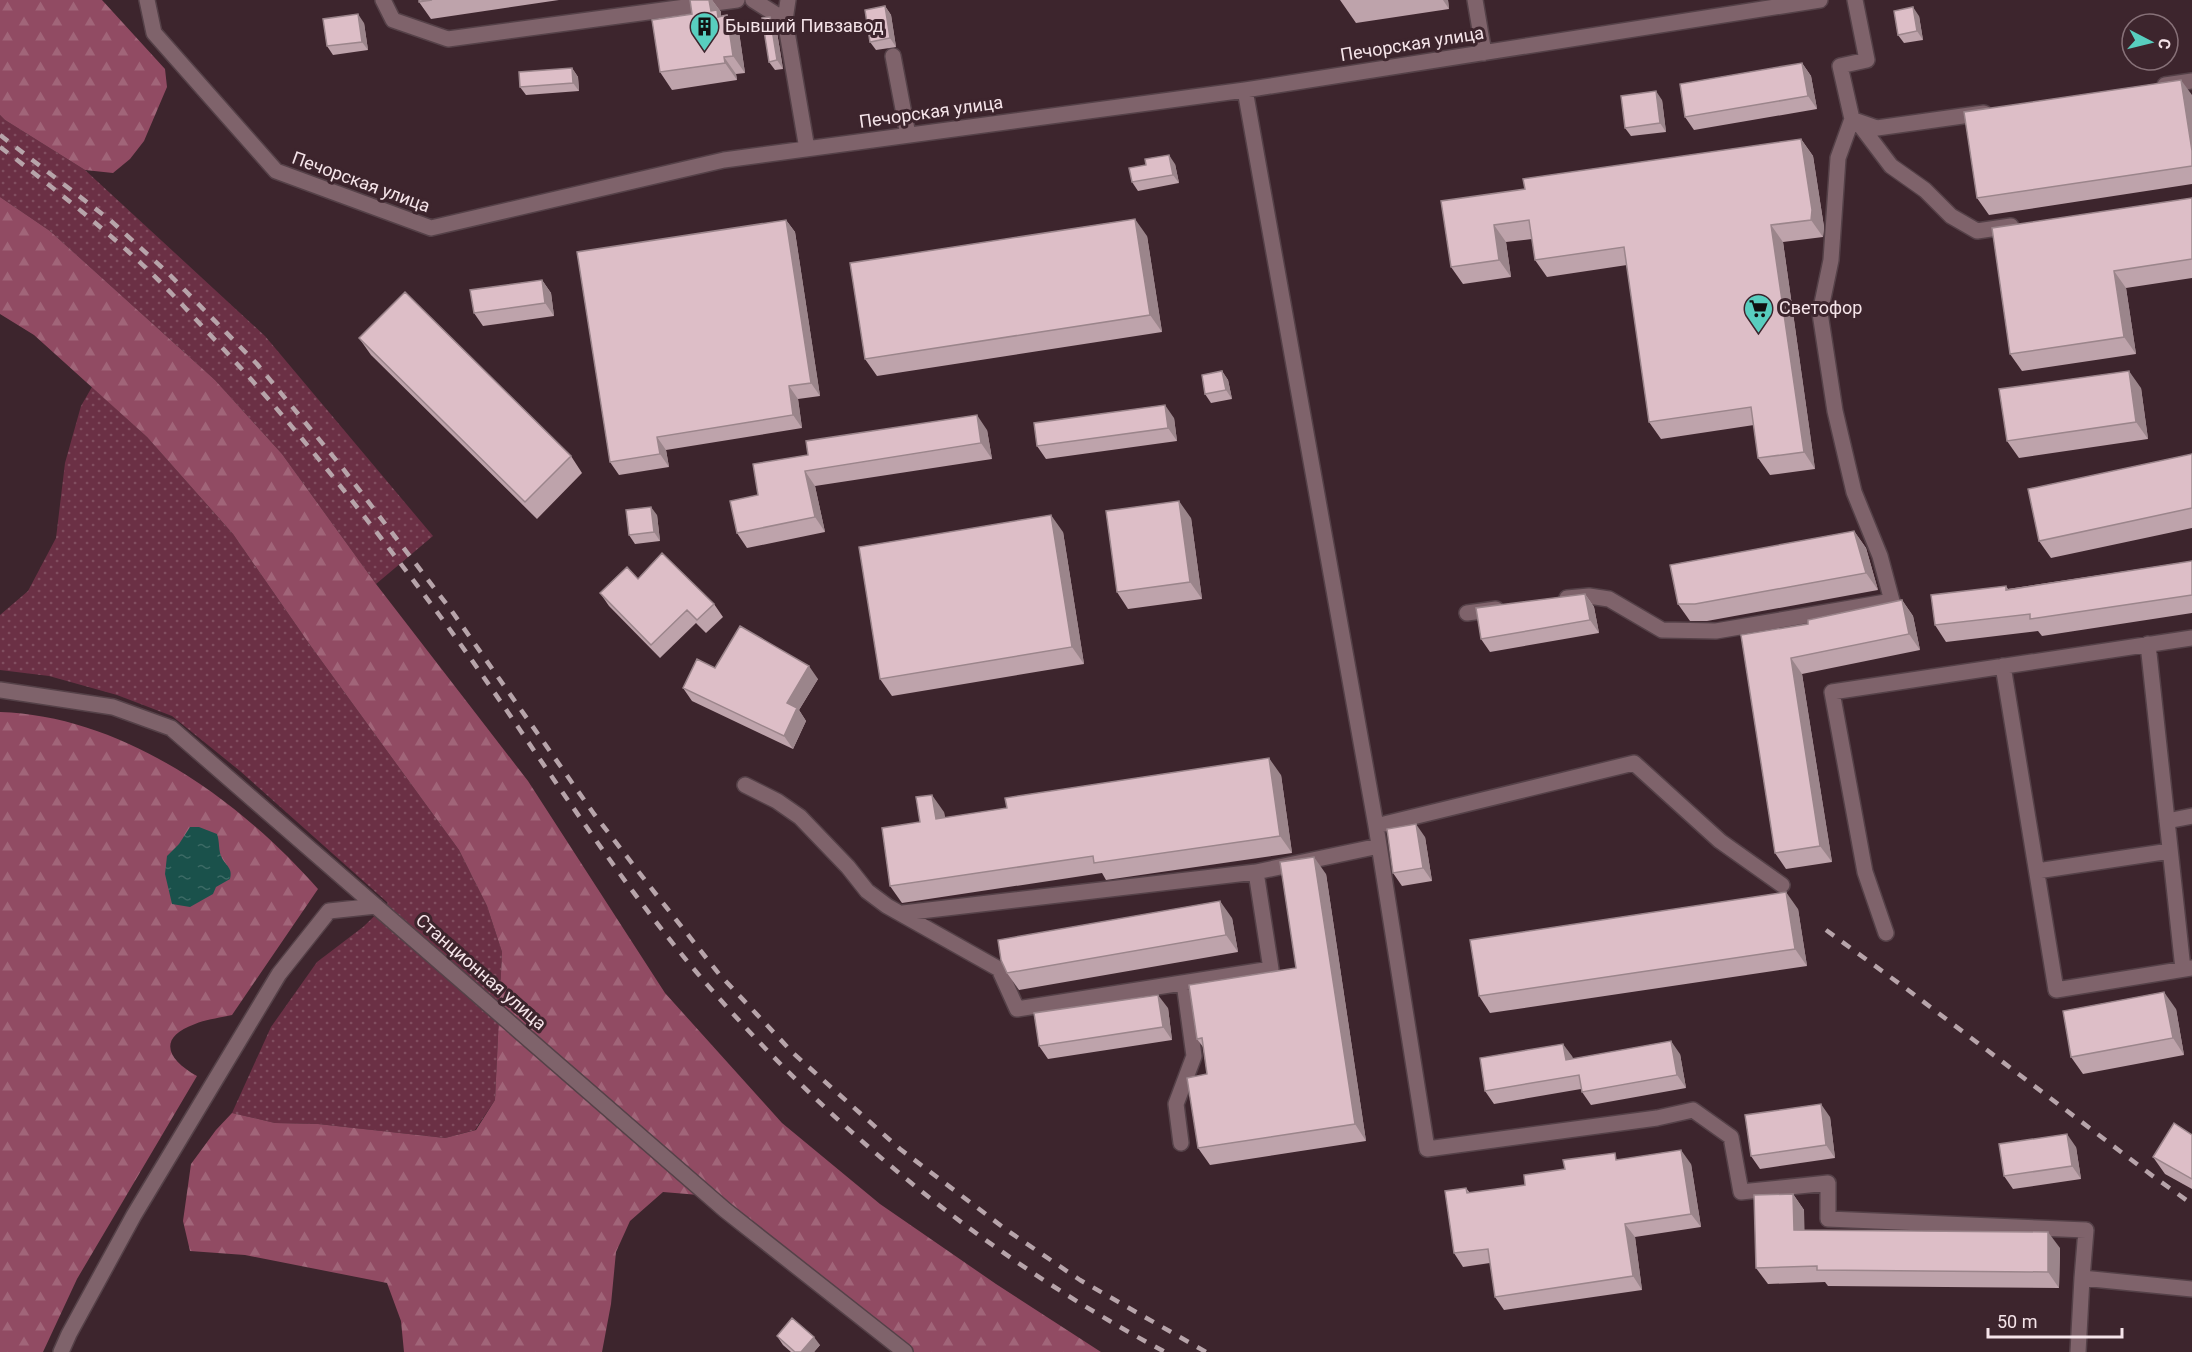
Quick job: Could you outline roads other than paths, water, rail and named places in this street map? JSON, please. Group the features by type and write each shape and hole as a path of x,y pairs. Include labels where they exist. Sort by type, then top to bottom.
{"street":[{"name":"Печорская улица","path":"147,0 154,33 276,171 431,228 724,160 1245,90 1820,0"},
{"path":"382,0 393,20 448,39 737,0"},
{"path":"753,0 785,20"},
{"path":"788,0 785,20 807,149"},
{"path":"1475,0 1484,52"},
{"path":"1554,600 1589,596 1609,599 1662,630 1716,631 1892,601 1880,556 1854,492 1834,411 1820,313 1831,260 1838,158 1852,119 1840,66 1867,60 1855,0"},
{"path":"893,56 908,135"},
{"path":"2146,88 2192,81"},
{"path":"1245,90 1376,826 1427,1149 1657,1118 1693,1110 1731,1137 1741,1192 1828,1183 1828,1219 2086,1230 2078,1352"},
{"path":"1852,119 1877,128 1997,111"},
{"path":"1852,119 1860,125 1891,166 1925,190 1951,216 1977,231 2031,223"},
{"path":"1467,613 1510,606"},
{"path":"1886,933 1865,872 1832,692 2192,638"},
{"path":"2003,666 2056,990 2188,968 2170,851 2148,644"},
{"name":"Станционная улица","path":"0,690 113,707 171,728 725,1210 905,1352"},
{"path":"1376,826 1634,763 1720,841 1782,885"},
{"path":"746,785 777,801 800,817 848,867 867,891 887,906 999,969 1017,1010 1271,969 1256,872"},
{"path":"2167,821 2192,816"},
{"path":"903,914 1256,872 1379,846"},
{"path":"2037,871 2170,851"},
{"path":"61,1352 134,1215 279,974 329,911 376,906"},
{"path":"1181,1143 1176,1104 1194,1056 1184,983"},
{"path":"2082,1278 2192,1289"}],"water":[{"path":"190,827 199,827 217,834 221,855 231,875 230,879 216,887 213,894 190,907 172,904 165,874 167,856 179,844"}],"railway":[{"path":"0,135 110,220 167,272 257,364 341,466 451,610 594,814 655,893 719,974 793,1053 900,1149 1008,1231 1080,1280 1206,1352"},
{"path":"0,147 84,213 143,265 195,318 303,440 440,616 601,847 668,938 754,1036 806,1089 917,1188 1037,1276 1165,1352"},
{"path":"1826,930 2192,1204"}],"place":[{"name":"Бывший Пивзавод","path":"704,52"},
{"name":"Светофор","path":"1758,334"}]}
